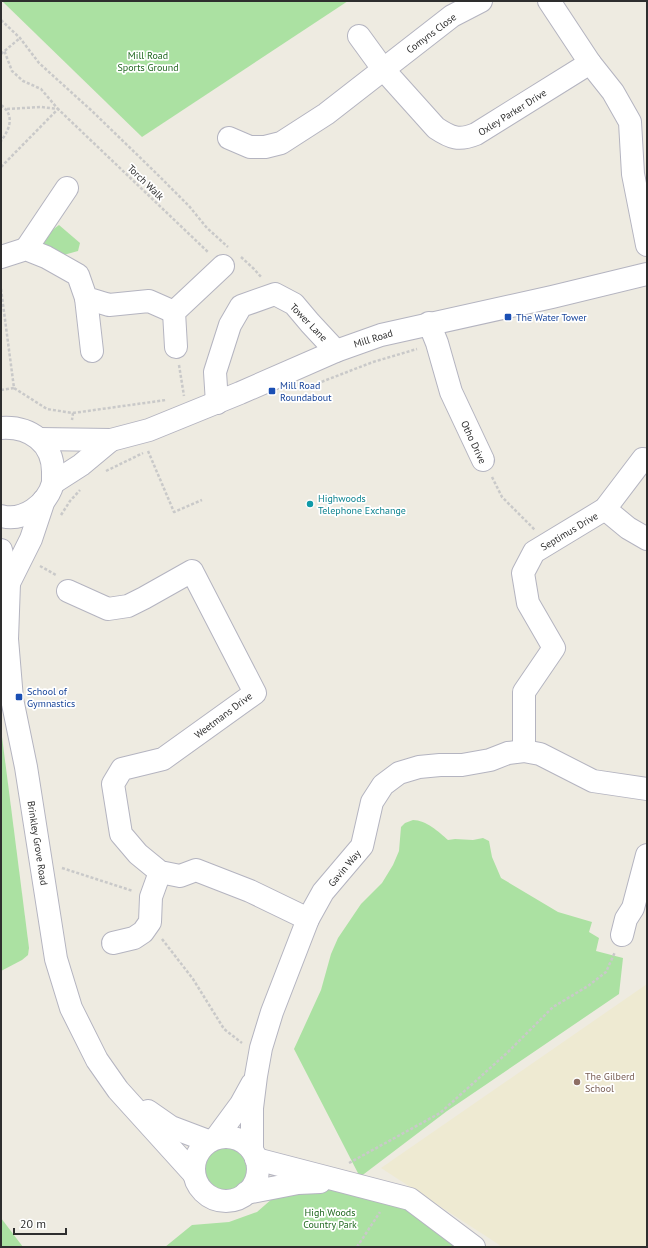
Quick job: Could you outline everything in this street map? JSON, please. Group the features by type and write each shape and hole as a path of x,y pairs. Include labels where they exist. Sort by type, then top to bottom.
{"street":[{"name":"Comyns Close","path":"383,69 452,16 480,1"},
{"path":"549,1 590,63 613,92 630,122 633,174 647,245"},
{"name":"Oxley Parker Drive","path":"359,36 383,69 436,128 447,135 457,138 466,138 476,134 590,63"},
{"path":"229,138 250,147 265,148 281,143 326,114 383,69"},
{"path":"26,250 67,188"},
{"path":"1,257 26,250 46,257 78,276 86,298 92,351"},
{"path":"176,347 174,312 230,256"},
{"name":"Mill Road","path":"39,439 111,440 149,430 217,403 336,351 381,335 433,333 552,297 647,274"},
{"path":"217,403 215,372 230,325 241,306 275,294"},
{"name":"Tower Lane","path":"275,294 294,304 336,351"},
{"path":"86,298 109,304 149,301 174,312"},
{"name":"Otho Drive","path":"433,333 451,392 482,460"},
{"name":"Mill Road","path":"1,425 18,428 32,434 39,439 49,451 53,464 49,492"},
{"name":"Mill Road","path":"1,516 8,518 33,511 49,492 111,440"},
{"name":"Septimus Drive","path":"524,751 524,692 554,648 528,603 523,574 534,552 605,509 643,458"},
{"name":"Brinkley Grove Road","path":"9,583 31,539 49,492"},
{"name":"Septimus Drive","path":"605,509 628,528 647,539"},
{"name":"Brinkley Grove Road","path":"1,550 9,583 8,639 12,700 26,767 56,959 71,1008 97,1060 118,1090 194,1174"},
{"name":"Weetmans Drive","path":"68,591 108,609 128,606 192,571 255,693 163,759 122,769 113,784 121,834 138,854 160,872 180,876 196,870 250,891 308,920"},
{"name":"Gavin Way","path":"254,1155 252,1108 256,1076 260,1048 272,1012 308,920 323,892 362,846 372,802 383,785 399,774 419,767 462,765 490,760 508,753 524,751 540,754 593,781 647,789"},
{"path":"619,923 633,908 647,855"},
{"path":"113,943 134,938 146,927 151,897 160,872"},
{"name":"Gavin Way","path":"212,1140 241,1104 256,1076"},
{"name":"Brinkley Grove Road","path":"118,1090 171,1127 212,1140"},
{"path":"227,1136 233,1137 244,1142 254,1155 258,1170 255,1181 246,1193 237,1199 226,1201 208,1196 200,1188 194,1174 194,1163 198,1152 212,1140 227,1136"},
{"path":"254,1155 333,1179 410,1199 474,1247"},
{"path":"246,1193 298,1183 333,1179"}],"path":[{"path":"1,20 20,38 40,63 92,111 189,206 230,256 254,269 275,294"},
{"path":"1,54 20,38"},
{"name":"Torch Walk","path":"4,50 12,71 23,81 41,89 58,109 230,256"},
{"path":"1,104 7,109 10,117 8,132 1,141"},
{"path":"7,109 41,107 58,109"},
{"path":"1,167 58,109"},
{"path":"1,290 14,388"},
{"path":"302,389 373,362 433,333"},
{"path":"176,347 187,414"},
{"path":"1,390 14,388 47,409 74,412 168,400"},
{"path":"66,439 74,412"},
{"path":"106,472 154,448"},
{"path":"148,451 174,512 202,500"},
{"name":"Otho Drive","path":"482,460 502,497 533,527 544,546"},
{"path":"58,520 70,501 81,490"},
{"path":"38,565 68,582 68,591"},
{"path":"62,868 151,897"},
{"path":"333,1179 348,1163 440,1113 508,1052 553,1007 588,986 606,972 619,923"},
{"path":"146,927 193,979 224,1029 242,1043 260,1048"},
{"path":"357,1247 380,1212 386,1192"}],"shaded area":[{"name":"The Gilberd School","path":"647,984 647,1247 501,1247 381,1168"}],"green space":[{"name":"Mill Road Sports Ground","path":"2,1 348,1 142,137"},
{"path":"59,225 80,243 78,251 60,256 43,247 43,237"},
{"path":"1,729 29,948 28,955 22,960 1,971"},
{"path":"413,820 427,824 448,840 473,840 483,838 489,841 492,857 501,878 558,912 592,922 589,932 599,938 596,951 623,958 619,994 447,1111 360,1177 294,1049 321,990 331,954 338,938 361,904 382,883 393,865 399,851 401,827 405,823"},
{"path":"226,1148 238,1152 244,1158 248,1170 244,1182 238,1188 226,1192 214,1188 208,1182 204,1170 208,1158 214,1152"},
{"name":"High Woods Country Park","path":"327,1187 411,1209 459,1247 165,1247 192,1225 229,1222 257,1212 273,1198"},
{"path":"1,1218 23,1247 1,1247"}],"place":[{"name":"The Water Tower","path":"508,317"},
{"name":"Mill Road Roundabout","path":"272,391"},
{"name":"Highwoods Telephone Exchange","path":"310,504"},
{"name":"School of Gymnastics","path":"19,697"},
{"name":"The Gilberd School","path":"577,1082"}]}
